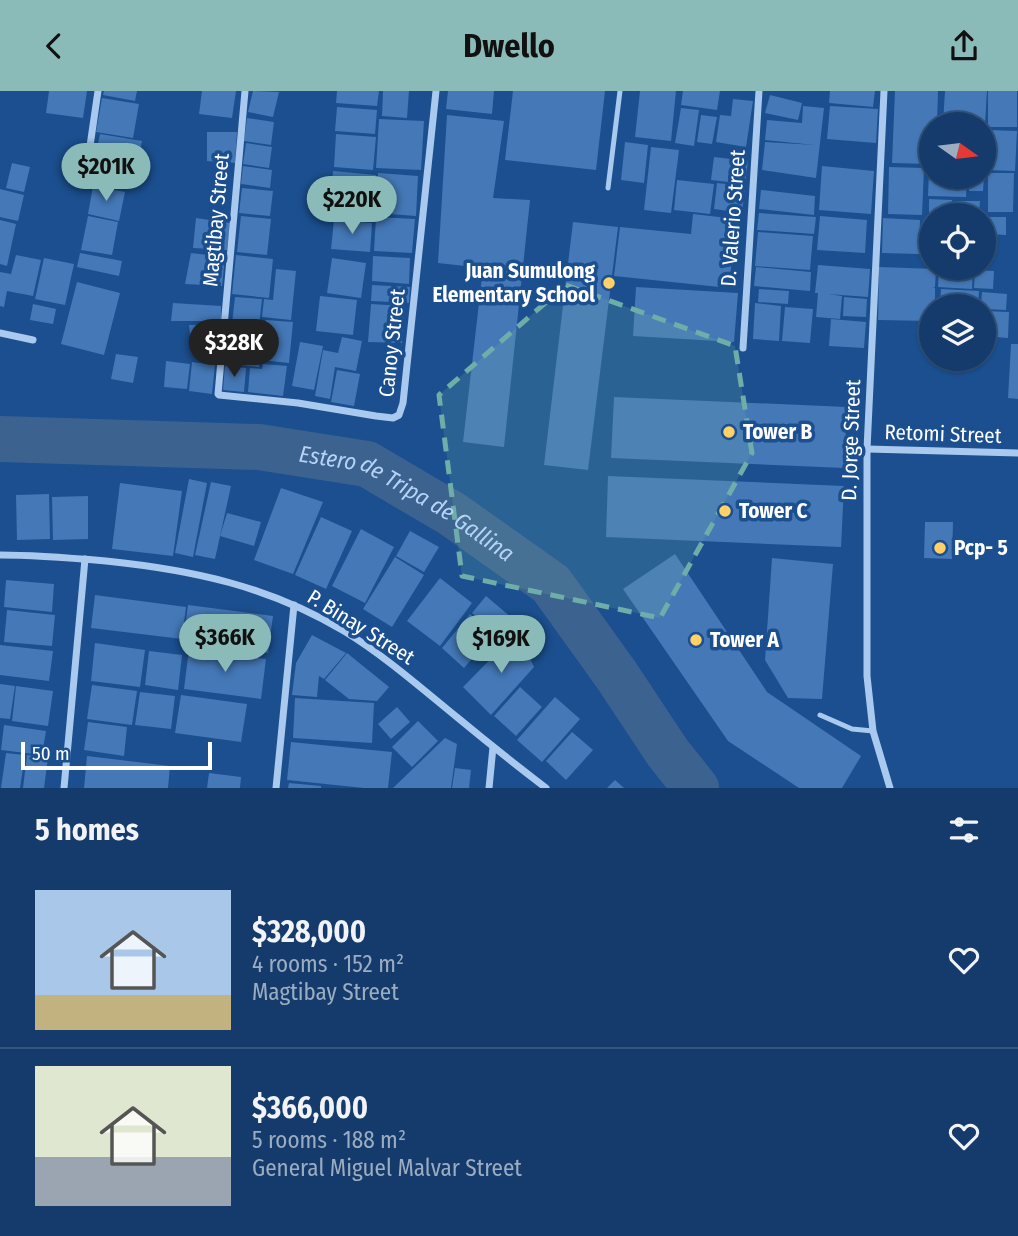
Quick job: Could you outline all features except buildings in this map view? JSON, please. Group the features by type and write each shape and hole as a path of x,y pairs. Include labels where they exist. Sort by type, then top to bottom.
{"street":[{"path":"90,146 98,91"},
{"name":"Magtibay Street","path":"218,394 245,91"},
{"name":"Canoy Street","path":"218,394 393,418 398,415 403,403 436,91"},
{"name":"D. Valerio Street","path":"743,348 759,91"},
{"name":"D. Jorge Street","path":"884,91 867,449 867,676 873,731 890,788"},
{"path":"0,333 33,340"},
{"name":"Retomi Street","path":"867,449 1018,453"},
{"name":"P. Binay Street","path":"0,555 35,555 159,567 218,579 294,605 345,632 401,671 546,788"},
{"path":"64,788 85,559"},
{"path":"276,788 294,605"},
{"path":"489,788 493,747"}],"lane":[{"path":"608,188 620,91"},
{"path":"820,715 852,729 873,731"}],"highlighted area":[{"path":"566,285 735,346 752,453 660,618 462,576 439,395"}],"waterway":[{"name":"Estero de Tripa de Gallina","path":"0,439 259,447 367,464 452,514 551,584 668,753 696,788"}],"place":[{"name":"Juan Sumulong Elementary School","path":"609,283"},
{"name":"Tower B","path":"729,432"},
{"name":"Tower C","path":"725,511"},
{"name":"Pcp- 5","path":"940,548"},
{"name":"Tower A","path":"696,640"}]}
